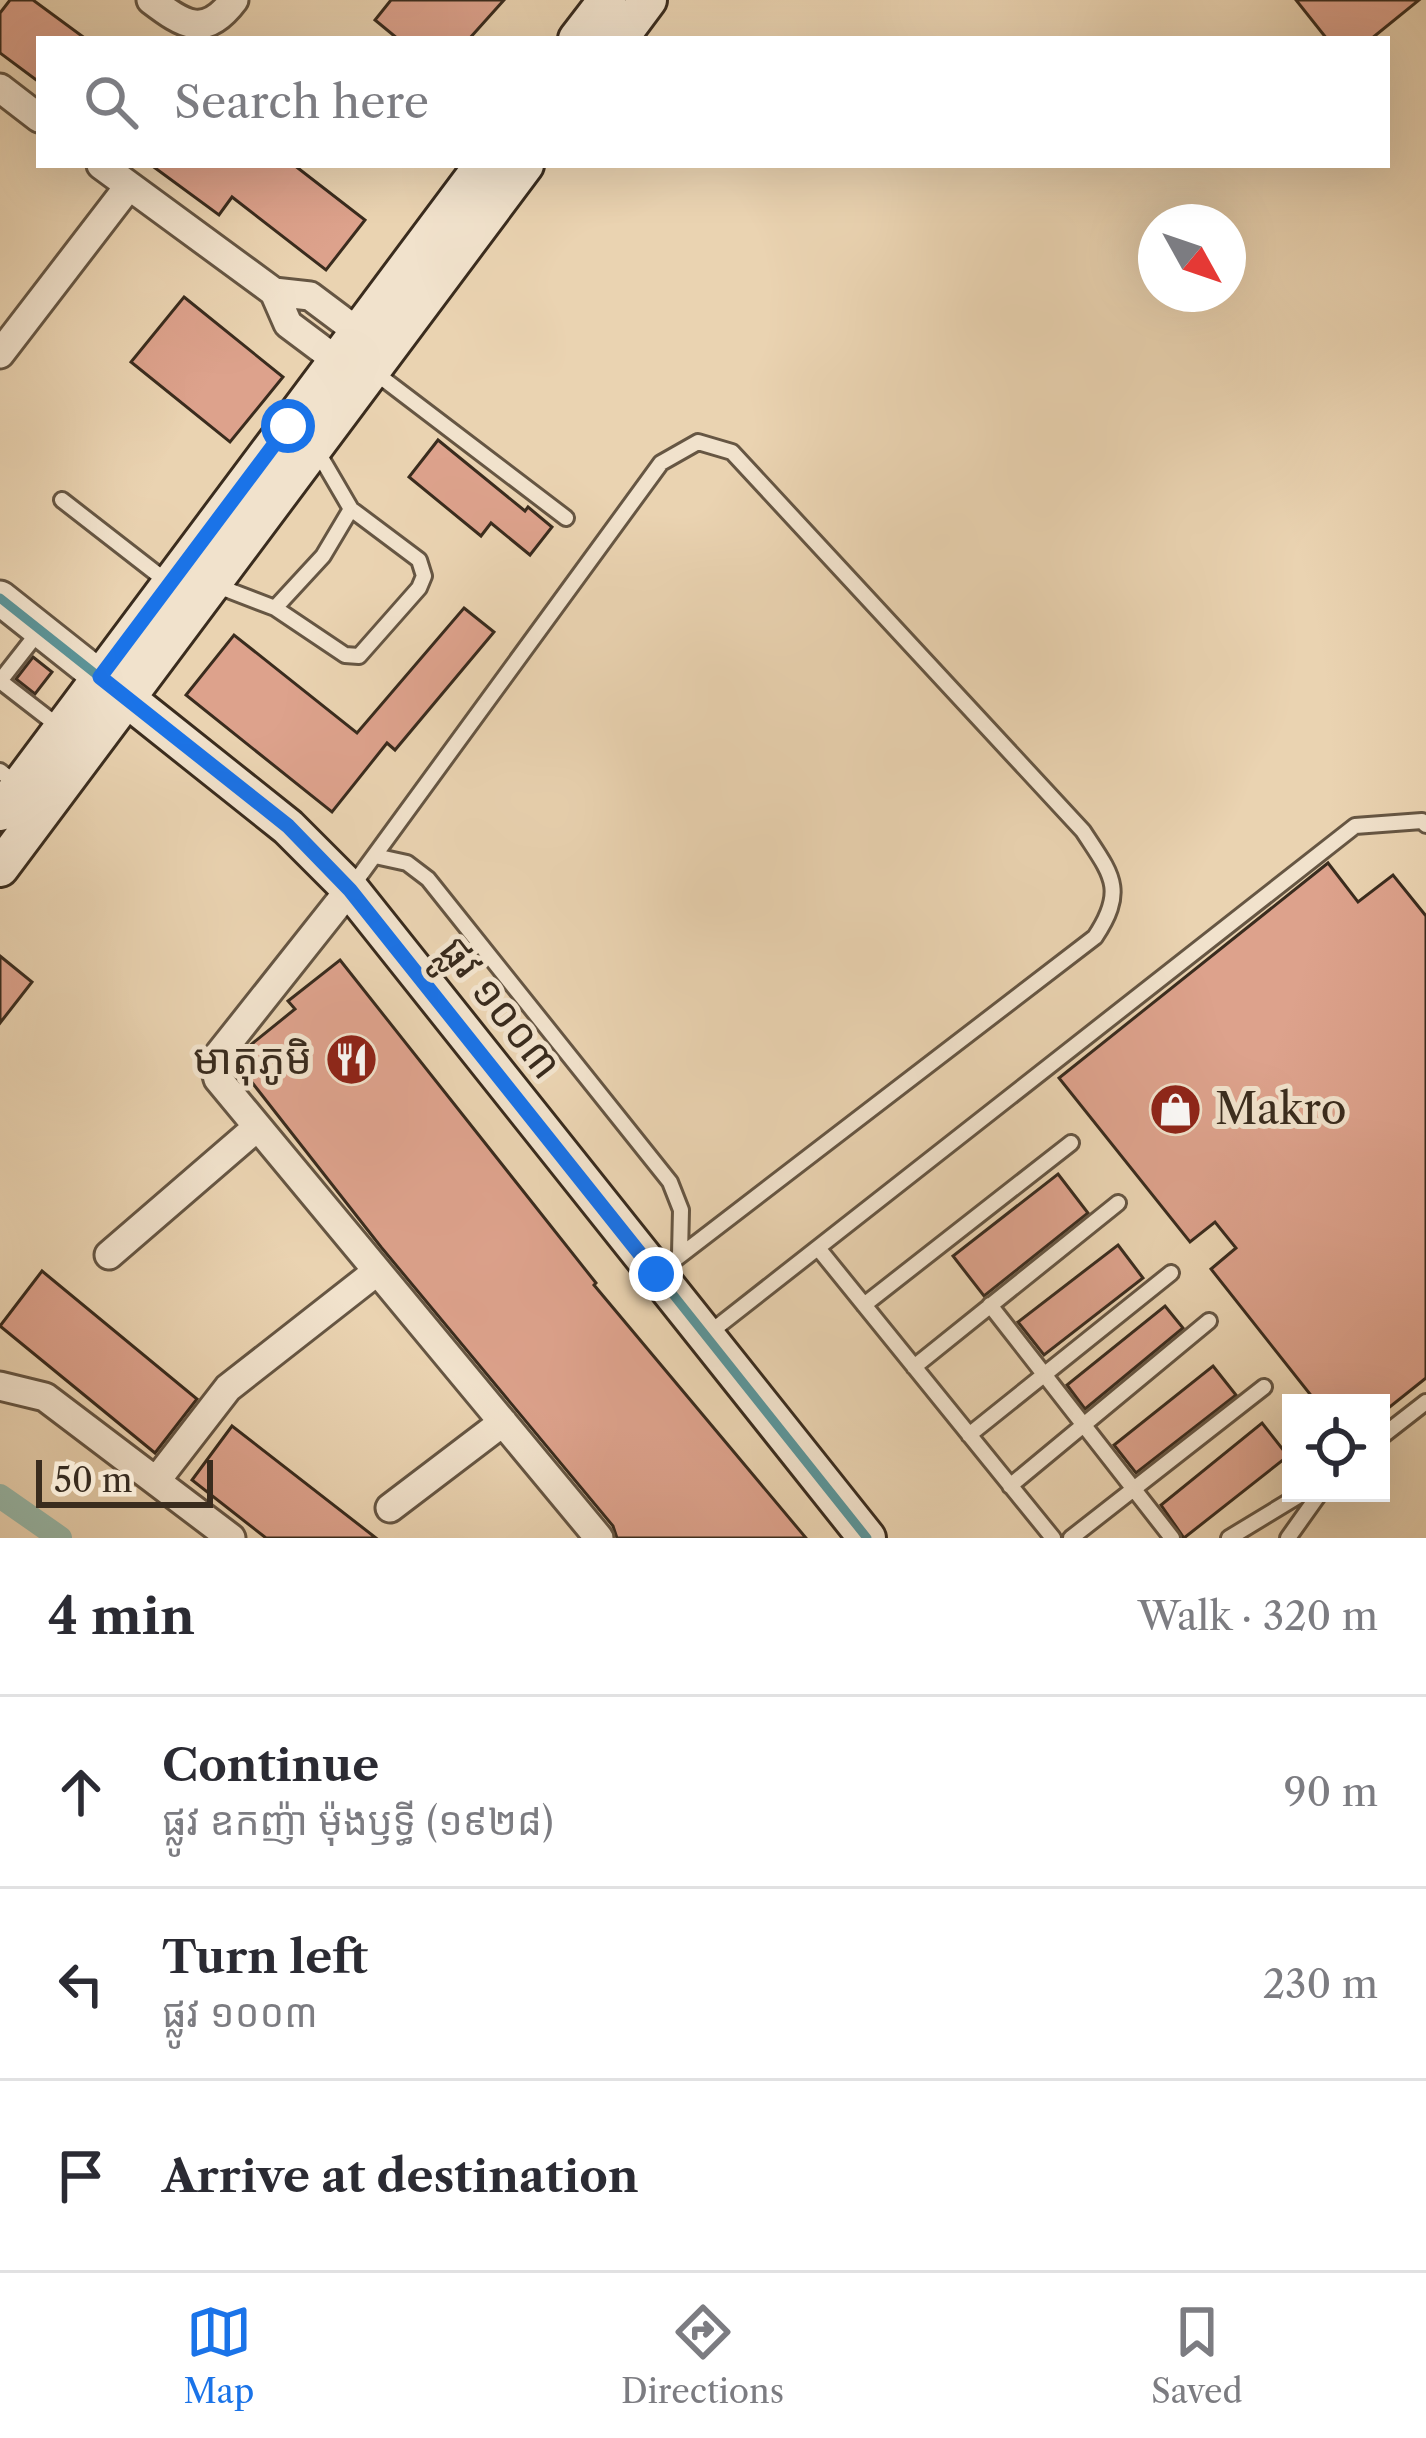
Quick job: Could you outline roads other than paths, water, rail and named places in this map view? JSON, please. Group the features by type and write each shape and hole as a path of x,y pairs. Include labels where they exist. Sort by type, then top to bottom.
{"main road":[{"path":"580,36 607,0"},
{"path":"621,36 644,2"},
{"path":"360,358 481,168"},
{"path":"0,868 113,687 170,584 301,436 360,358 522,168"},
{"path":"6,790 62,730 113,687 210,583 301,436"},
{"name":"ផ្លូវ ១០០៣","path":"113,687 288,826 350,890 668,1264 705,1337 867,1538"}],"street":[{"path":"152,0 181,23 202,25 222,16 234,0"},
{"path":"0,88 36,116"},
{"path":"105,168 274,292 310,296 360,358"},
{"path":"0,354 129,186"},
{"name":"ផ្លូវ ១០០៣","path":"0,598 113,687"},
{"path":"350,890 220,1053 215,1068 218,1079 599,1538"},
{"path":"109,1255 256,1130"},
{"path":"156,1481 228,1388 376,1272"},
{"path":"0,1386 45,1397 231,1538"},
{"path":"390,1508 503,1422"}],"lane":[{"path":"360,358 566,518"},
{"path":"210,583 275,608 345,655 359,656 419,588 424,576 419,560 351,508 301,436"},
{"path":"350,890 661,463 698,442 732,452 1083,830 1113,877 1112,912 1095,937 668,1264"},
{"path":"62,500 170,584"},
{"path":"275,608 323,556 351,508"},
{"path":"40,629 0,681 62,730"},
{"path":"705,1337 1355,826 1422,821 1426,825"},
{"path":"375,856 407,863 428,879 670,1182 680,1210 668,1264"},
{"path":"864,1304 1071,1143"},
{"path":"914,1366 1118,1203"},
{"path":"818,1248 1053,1538"},
{"path":"969,1435 1171,1273"},
{"path":"990,1306 1172,1538"},
{"path":"1010,1486 1209,1321"},
{"path":"1070,1538 1264,1387"},
{"path":"1390,1430 1426,1402"},
{"path":"1229,1538 1288,1502"},
{"path":"1288,1538 1314,1502"}],"waterway":[{"path":"0,1496 60,1538"}],"place":[{"name":"មាតុភូមិ","path":"351,1059"},
{"name":"Makro","path":"1176,1109"}]}
